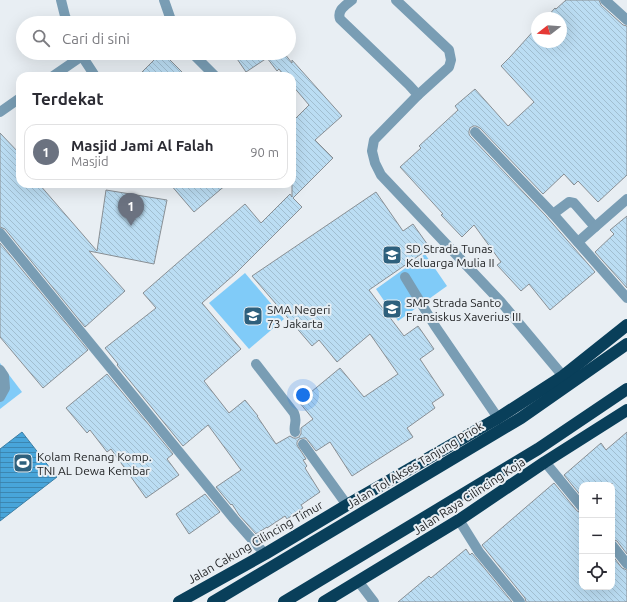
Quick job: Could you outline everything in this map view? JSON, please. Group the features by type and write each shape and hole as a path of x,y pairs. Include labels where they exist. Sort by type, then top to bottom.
{"highway":[{"name":"Jalan Cakung Cilincing Timur","path":"179,602 265,554 498,418 563,376 627,325"},
{"name":"Jalan Tol Akses Tanjung Priok","path":"213,602 521,418 627,344"},
{"path":"284,602 538,449 627,389"},
{"name":"Jalan Raya Cilincing Koja","path":"324,602 460,520 545,462 627,410"}],"street":[{"path":"61,0 65,16"},
{"path":"164,0 170,16"},
{"path":"352,0 340,10 340,19 418,95"},
{"path":"396,0 449,50 451,60 448,67 374,140 372,151 375,163 381,175 501,302 563,376"},
{"path":"605,0 627,20"},
{"path":"58,72 74,60"},
{"path":"84,60 92,72"},
{"path":"199,60 211,72"},
{"path":"0,112 16,101"},
{"path":"475,132 553,214 627,298"},
{"path":"578,242 627,199"},
{"path":"553,214 569,202 574,203 595,226"},
{"path":"0,233 234,519 265,554"},
{"path":"405,277 435,326 498,418"},
{"path":"256,364 284,398 294,413 296,418 294,428 295,432"},
{"path":"0,370 4,376 5,388 0,397"},
{"path":"303,444 348,505"},
{"path":"545,462 579,503"},
{"path":"460,520 479,552 520,602"},
{"path":"615,549 627,564"},
{"path":"358,581 374,602"}],"shaded area":[{"path":"425,254 447,286 398,321 376,289"},
{"path":"245,273 284,319 249,349 209,303"},
{"path":"0,363 22,392 0,409"},
{"name":"Kolam Renang Komp. TNI AL Dewa Kembar","path":"22,432 57,477 0,521 0,449"}],"building":[{"path":"566,0 599,0 601,5 623,25 627,26 627,175 598,202 578,181 574,185 564,174 543,194 480,128 473,126 469,131 470,136 546,216 595,272 550,310 529,284 521,291 497,265 501,262 474,225 462,237 400,167 421,148 419,146 458,110 455,106 475,89 508,126 534,102 501,66 531,34 531,48 567,48 567,12 551,12 555,8 556,9"},
{"path":"154,60 170,60 182,72 142,72"},
{"path":"238,60 264,60 246,72"},
{"path":"269,60 290,60 292,63 292,60 342,116 315,140 333,158 293,198 302,207 236,273 202,303 241,349 204,381 229,413 245,400 258,416 276,444 290,436 293,438 299,437 301,434 301,428 313,419 299,402 340,368 364,397 398,374 370,334 337,362 319,340 312,346 252,276 376,192 403,231 413,224 430,248 369,290 404,336 418,326 434,349 420,359 444,395 432,403 435,408 407,428 413,437 352,476 330,442 316,451 306,438 299,439 297,445 306,459 303,460 307,466 305,468 320,492 301,505 303,508 287,519 285,516 256,534 216,487 241,470 208,425 183,446 105,348 156,308 143,293 245,204 261,223 290,194 292,197 292,188 296,188 296,118 309,105 296,90 296,72 281,72 279,69 277,71"},
{"path":"0,133 16,150 16,188 42,188 97,251 106,190 167,200 154,264 89,251 125,291 85,327 5,229 0,227"},
{"path":"173,188 222,188 194,212"},
{"path":"627,216 627,288 595,252 614,234 610,230"},
{"path":"0,243 88,350 43,388 0,337"},
{"path":"107,374 173,454 167,459 179,475 146,498 111,449 107,452 90,430 87,433 66,408"},
{"path":"627,432 627,554 615,540 615,482 579,482 579,493 564,475 601,443 606,450"},
{"path":"554,483 579,512 579,590 615,590 615,559 622,568 627,570 627,602 526,602 525,598 482,545"},
{"path":"205,494 220,512 189,534 176,514"},
{"path":"466,549 470,555 472,553 512,602 398,602 429,576 431,578"}],"place":[{"name":"Masjid Jami Al Falah","path":"131,226"},
{"name":"SD Strada Tunas Keluarga Mulia II","path":"392,255"},
{"name":"SMP Strada Santo Fransiskus Xaverius III","path":"392,309"},
{"name":"SMA Negeri 73 Jakarta","path":"253,316"},
{"name":"Kolam Renang Komp. TNI AL Dewa Kembar","path":"23,463"}]}
